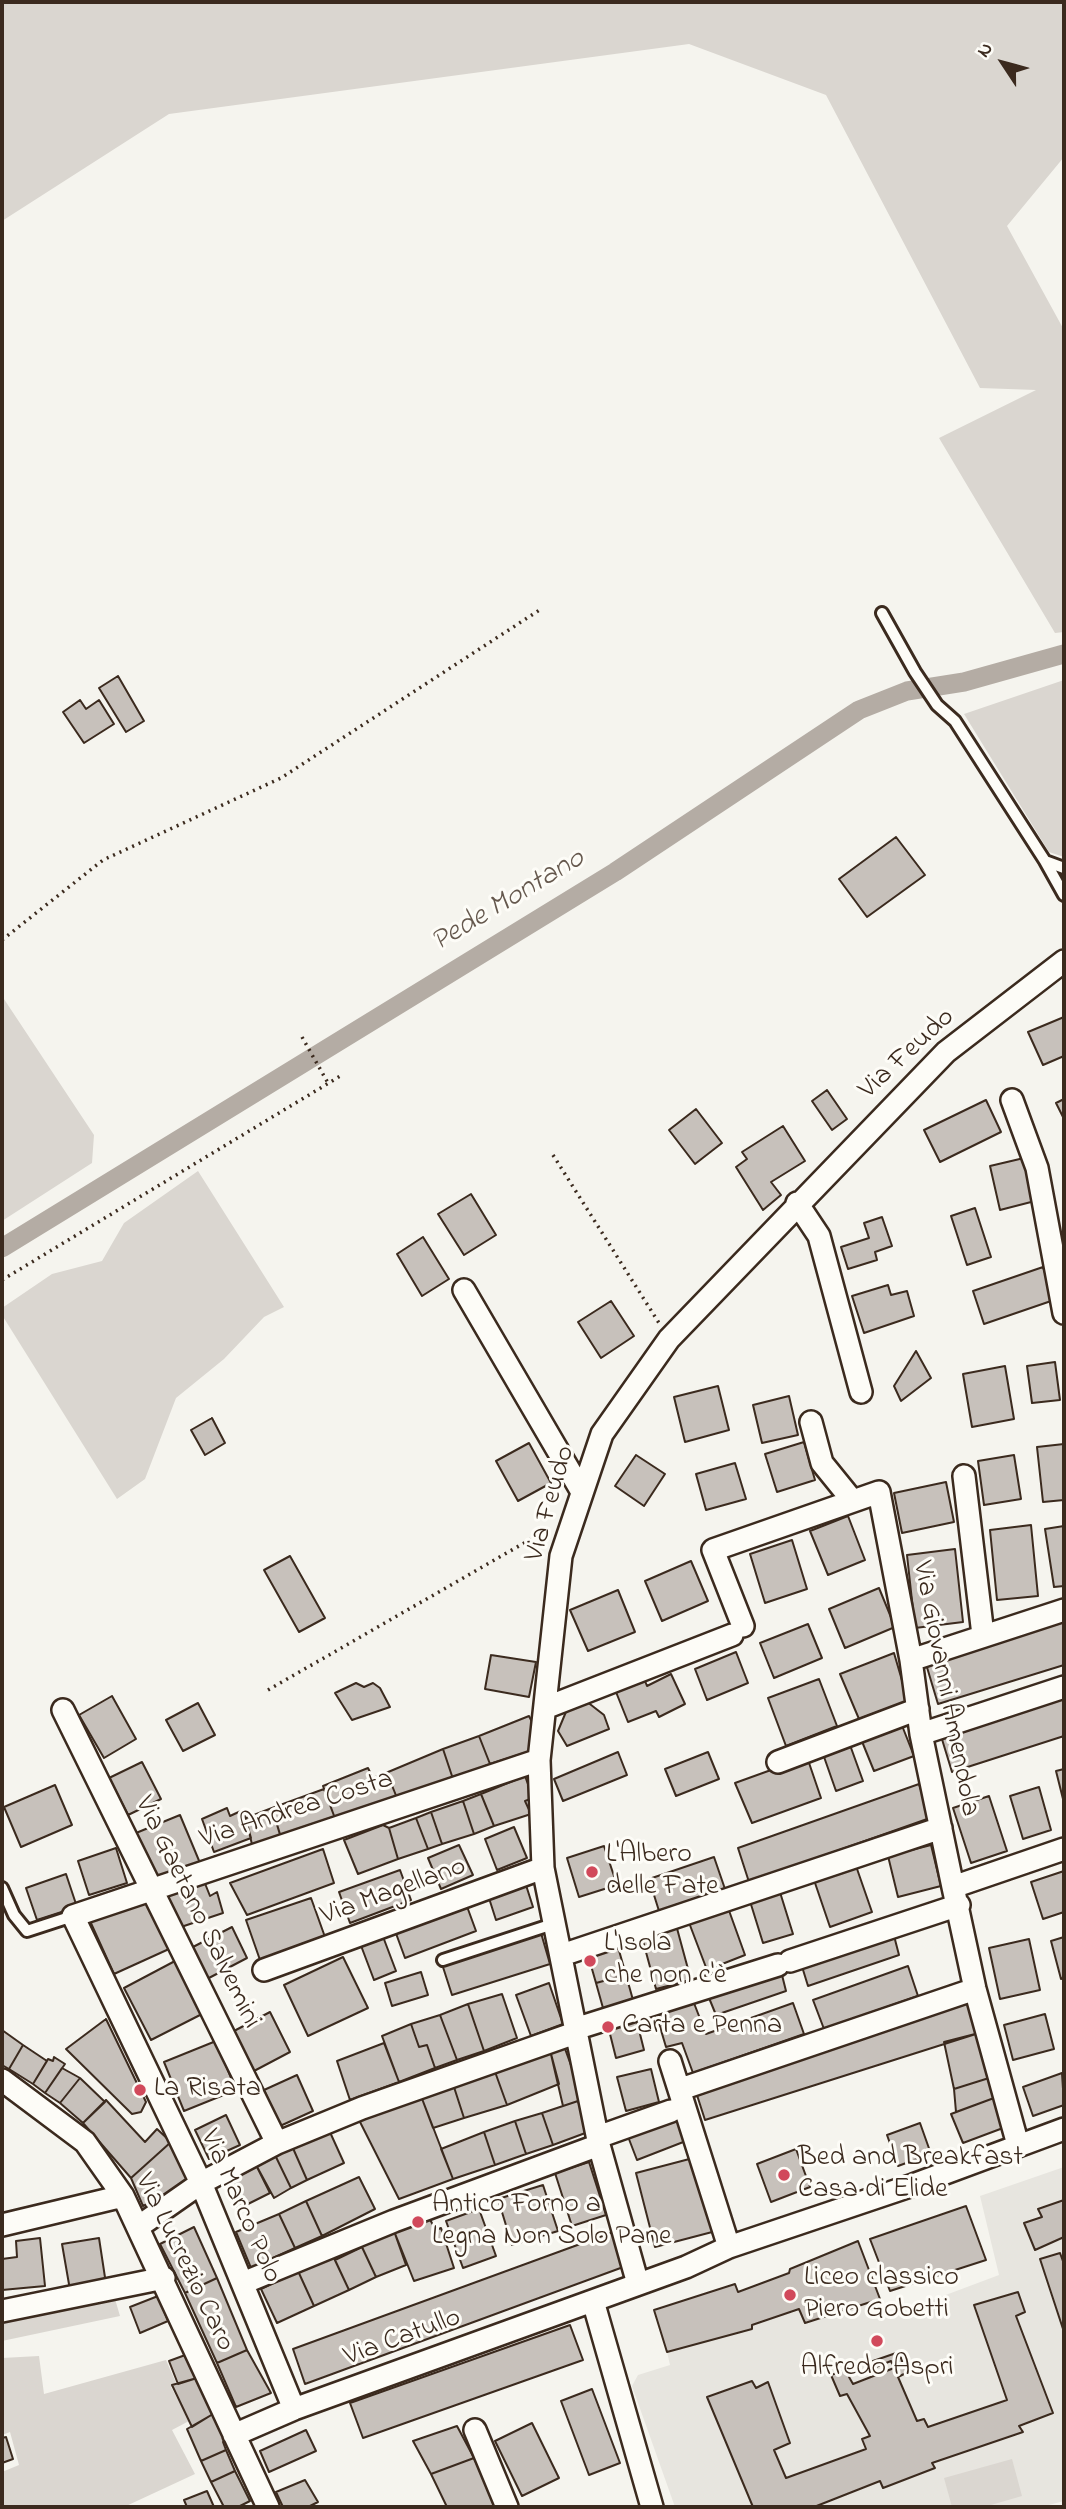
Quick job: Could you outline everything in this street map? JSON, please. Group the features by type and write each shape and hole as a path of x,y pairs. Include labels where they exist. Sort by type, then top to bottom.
{"street":[{"name":"Via Feudo","path":"638,2284 599,2141 543,1868 539,1760 561,1556 602,1434 669,1339 797,1203 946,1052 1064,961"},
{"path":"1012,1100 1037,1168 1064,1313"},
{"path":"797,1203 819,1236 861,1392"},
{"path":"464,1290 583,1492"},
{"path":"811,1422 822,1463 852,1500"},
{"path":"964,1476 983,1635"},
{"name":"Via Giovanni Amendola","path":"545,1709 738,1631 713,1550 878,1492 911,1660 921,1734 975,1989 1017,2145"},
{"path":"911,1660 1064,1610"},
{"path":"921,1734 1064,1687"},
{"path":"778,1762 918,1709"},
{"name":"Via Gaetano Salvemini","path":"63,1710 277,2143"},
{"name":"Via Andrea Costa","path":"73,1916 539,1760"},
{"path":"562,1955 941,1828"},
{"path":"138,2227 201,2183 277,2143 362,2108 575,2031 784,1963 956,1896 1064,1849"},
{"name":"Via Magellano","path":"264,1970 543,1868"},
{"name":"Via Marco Polo","path":"73,1916 201,2183 294,2409"},
{"path":"681,2089 975,1989"},
{"path":"670,2061 729,2247"},
{"name":"Via Lucrezio Caro","path":"2,2080 85,2142 123,2196 164,2278 268,2507"},
{"path":"243,2283 671,2111"},
{"name":"Via Catullo","path":"234,2435 294,2409 686,2267 729,2247 913,2185 1064,2129"},
{"path":"2,2225 123,2196"},
{"path":"2,2311 164,2278"},
{"path":"593,2301 652,2507"},
{"path":"475,2430 507,2507"}],"lane":[{"path":"882,613 915,672 937,705 955,721 1064,895"},
{"path":"1045,861 1064,868"},
{"path":"2,1888 14,1915 27,1931 73,1916"},
{"path":"443,1960 553,1924"}],"path":[{"path":"2,940 103,860 281,778 541,609"},
{"path":"302,1037 328,1083"},
{"path":"2,1280 342,1075"},
{"path":"553,1155 669,1339"},
{"path":"268,1690 549,1527 571,1525"}],"shaded area":[{"path":"2,2 1064,2 1064,157 1007,226 1064,330 1064,632 1055,633 939,438 1036,390 980,388 826,95 689,44 169,114 2,221"},
{"path":"1064,680 1064,857 1049,852 964,714"},
{"path":"2,996 94,1135 92,1163 2,1221"},
{"path":"198,1171 284,1307 264,1317 224,1359 176,1398 145,1479 117,1499 2,1315 2,1308 52,1274 102,1261 124,1223"},
{"name":"Alfredo Aspri","path":"1064,2167 1064,2501 1041,2507 675,2507 632,2386 638,2375 670,2365 667,2352 752,2329 752,2325 799,2309 806,2323 880,2299 887,2317 999,2275 980,2196"},
{"path":"115,2299 120,2316 2,2341 2,2321"},
{"path":"39,2356 44,2394 166,2360 177,2385 171,2387 189,2421 172,2430 195,2474 124,2507 2,2507 2,2472 19,2465 10,2432 2,2435 2,2358"},
{"path":"1012,2459 1022,2496 984,2507 952,2507 944,2478"}],"building":[{"path":"118,676 144,721 126,732 99,688"},
{"path":"80,700 86,709 99,700 114,724 84,743 63,712"},
{"path":"896,837 925,875 867,917 839,879"},
{"path":"1064,1017 1064,1056 1043,1065 1028,1032"},
{"path":"827,1090 847,1119 832,1130 812,1101"},
{"path":"1064,1099 1064,1119 1056,1103"},
{"path":"986,1100 1001,1132 940,1162 924,1130"},
{"path":"696,1109 722,1143 695,1164 669,1130"},
{"path":"783,1126 805,1161 771,1182 781,1195 763,1210 736,1167 747,1159 742,1152"},
{"path":"1024,1158 1035,1201 1000,1210 990,1166"},
{"path":"471,1194 496,1235 464,1255 438,1214"},
{"path":"975,1208 991,1257 967,1265 951,1216"},
{"path":"882,1217 892,1246 875,1252 877,1260 848,1269 841,1247 869,1238 864,1223"},
{"path":"423,1237 449,1279 422,1296 397,1254"},
{"path":"1043,1267 1054,1300 984,1324 973,1291"},
{"path":"888,1285 891,1295 907,1291 914,1316 864,1333 852,1296"},
{"path":"611,1301 634,1336 601,1358 578,1322"},
{"path":"916,1351 931,1378 901,1401 894,1386"},
{"path":"1055,1362 1060,1400 1032,1403 1027,1366"},
{"path":"1005,1366 1014,1419 972,1427 963,1374"},
{"path":"718,1386 729,1430 685,1442 674,1397"},
{"path":"789,1396 798,1435 762,1443 753,1405"},
{"path":"212,1418 225,1443 205,1455 191,1430"},
{"path":"804,1442 815,1480 777,1492 765,1454"},
{"path":"529,1443 551,1483 518,1501 496,1461"},
{"path":"1064,1444 1064,1500 1043,1502 1037,1447"},
{"path":"636,1455 665,1474 644,1506 615,1486"},
{"path":"1014,1455 1021,1499 984,1505 978,1461"},
{"path":"735,1463 746,1499 706,1510 696,1474"},
{"path":"946,1482 954,1522 902,1533 894,1493"},
{"path":"848,1516 865,1560 828,1575 810,1531"},
{"path":"1031,1525 1038,1596 997,1600 990,1530"},
{"path":"1064,1526 1064,1586 1054,1587 1045,1529"},
{"path":"792,1540 807,1589 765,1603 750,1554"},
{"path":"955,1549 963,1622 915,1628 907,1555"},
{"path":"290,1556 325,1618 299,1632 264,1570"},
{"path":"691,1561 708,1601 662,1621 645,1581"},
{"path":"879,1588 895,1627 845,1648 829,1609"},
{"path":"618,1590 635,1632 588,1651 570,1610"},
{"path":"1064,1622 1064,1665 938,1704 926,1664"},
{"path":"808,1624 822,1658 774,1678 760,1643"},
{"path":"736,1652 748,1683 707,1700 695,1669"},
{"path":"894,1653 908,1701 859,1719 840,1674"},
{"path":"491,1655 536,1662 529,1697 485,1689"},
{"path":"671,1674 685,1704 659,1717 656,1711 628,1722 616,1692 645,1681 647,1686"},
{"path":"819,1679 837,1726 786,1746 768,1698"},
{"path":"356,1683 364,1687 373,1683 380,1688 390,1707 352,1720 335,1693"},
{"path":"112,1696 136,1739 104,1758 79,1715"},
{"path":"1064,1696 1064,1736 952,1772 941,1736"},
{"path":"586,1701 604,1715 609,1729 567,1746 558,1731 568,1707"},
{"path":"198,1703 215,1735 183,1751 166,1720"},
{"path":"529,1716 537,1732 531,1751 490,1764 479,1736"},
{"path":"901,1723 914,1756 874,1771 861,1739"},
{"path":"479,1736 490,1764 453,1779 443,1749"},
{"path":"850,1745 863,1781 836,1791 823,1754"},
{"path":"443,1749 453,1779 397,1798 391,1783 383,1784 381,1775"},
{"path":"618,1752 627,1775 563,1801 554,1779"},
{"path":"708,1752 719,1779 676,1796 665,1769"},
{"path":"807,1757 821,1798 752,1823 735,1783"},
{"path":"142,1762 161,1799 128,1815 109,1778"},
{"path":"368,1768 373,1778 381,1775 383,1784 391,1783 397,1798 336,1821 323,1786"},
{"path":"1064,1769 1064,1803 1056,1771"},
{"path":"525,1776 533,1798 525,1801 531,1814 494,1826 481,1794"},
{"path":"919,1784 930,1818 749,1882 738,1848"},
{"path":"55,1785 72,1825 21,1847 4,1807"},
{"path":"1039,1787 1051,1830 1023,1839 1010,1796"},
{"path":"324,1789 336,1821 281,1838 272,1808"},
{"path":"481,1794 494,1826 474,1834 463,1801"},
{"path":"989,1796 1007,1851 971,1863 953,1808"},
{"path":"463,1801 474,1834 442,1844 431,1812"},
{"path":"227,1808 230,1816 243,1810 251,1838 214,1852 202,1819"},
{"path":"272,1808 283,1844 253,1849 246,1818"},
{"path":"431,1812 442,1844 428,1849 416,1818"},
{"path":"180,1815 200,1863 158,1882 136,1833"},
{"path":"416,1818 428,1849 398,1859 389,1828"},
{"path":"383,1825 389,1828 398,1859 358,1874 344,1840"},
{"path":"514,1827 527,1858 497,1870 485,1839"},
{"path":"459,1845 473,1875 441,1889 428,1858"},
{"path":"931,1845 941,1886 898,1897 888,1856"},
{"name":"L'Albero delle Fate","path":"604,1846 617,1885 579,1897 567,1858"},
{"path":"116,1848 127,1883 89,1895 78,1861"},
{"path":"323,1849 334,1883 247,1915 230,1883"},
{"path":"714,1857 725,1889 659,1911 649,1879"},
{"path":"856,1866 872,1912 830,1927 814,1880"},
{"path":"400,1870 411,1900 350,1923 339,1892"},
{"path":"1064,1871 1064,1912 1043,1919 1031,1882"},
{"path":"66,1874 77,1907 37,1920 26,1888"},
{"path":"202,1876 210,1896 217,1892 223,1913 181,1927 163,1886"},
{"path":"525,1882 533,1907 496,1920 488,1895"},
{"path":"779,1889 793,1934 763,1943 749,1898"},
{"path":"146,1896 169,1949 114,1974 90,1921"},
{"path":"311,1898 325,1937 260,1960 246,1920"},
{"path":"465,1901 476,1931 405,1958 394,1928"},
{"path":"727,1905 745,1955 707,1970 688,1920"},
{"path":"675,1921 691,1980 656,1989 640,1930"},
{"path":"232,1927 247,1958 207,1979 191,1948"},
{"path":"892,1928 899,1955 808,1986 800,1960"},
{"path":"541,1933 550,1964 452,1995 442,1964"},
{"path":"382,1934 396,1971 374,1980 360,1943"},
{"path":"1064,1937 1064,1978 1061,1979 1051,1941"},
{"path":"1029,1939 1040,1990 1000,1999 989,1948"},
{"path":"618,1947 626,1975 596,1983 588,1955"},
{"path":"343,1957 368,2008 308,2036 284,1985"},
{"path":"175,1961 202,2014 151,2040 124,1988"},
{"path":"908,1966 918,1996 824,2029 813,2000"},
{"path":"780,1967 786,1991 716,2015 707,1993"},
{"path":"421,1972 428,1995 392,2006 385,1983"},
{"path":"626,1975 633,2000 603,2008 596,1983"},
{"path":"549,1983 563,2024 531,2036 516,1995"},
{"path":"502,1994 517,2038 484,2051 468,2004"},
{"path":"969,1995 979,2033 705,2120 696,2092"},
{"path":"692,1998 706,2034 793,2003 804,2034 693,2073 682,2043 666,2047 655,2010"},
{"path":"468,2004 484,2051 457,2060 440,2015"},
{"path":"270,2012 290,2052 254,2071 234,2031"},
{"path":"635,2014 644,2050 616,2058 607,2022"},
{"path":"1045,2014 1054,2049 1013,2060 1004,2025"},
{"path":"440,2015 457,2060 435,2068 427,2045 419,2047 411,2024"},
{"path":"106,2019 146,2102 141,2112 132,2114 66,2049"},
{"path":"411,2024 419,2047 427,2045 435,2068 399,2082 382,2036"},
{"path":"2,2030 23,2045 9,2069 2,2065"},
{"path":"979,2033 989,2078 954,2089 944,2042"},
{"path":"216,2041 236,2090 184,2111 164,2062"},
{"path":"384,2043 399,2082 350,2100 337,2061"},
{"path":"23,2045 47,2061 33,2084 9,2069"},
{"path":"564,2046 580,2090 578,2101 563,2106 550,2050"},
{"path":"550,2050 559,2084 507,2105 494,2069"},
{"path":"54,2057 65,2064 45,2093 33,2084 48,2059 53,2061"},
{"path":"62,2068 80,2078 60,2103 45,2093"},
{"path":"494,2069 507,2105 464,2118 453,2084"},
{"path":"651,2069 659,2102 626,2111 617,2077"},
{"path":"1062,2073 1064,2105 1033,2116 1023,2087"},
{"path":"297,2075 313,2111 280,2126 264,2090"},
{"path":"80,2078 105,2102 83,2123 60,2103"},
{"path":"989,2078 994,2098 956,2112 954,2089"},
{"path":"453,2084 464,2118 433,2128 421,2096"},
{"path":"421,2096 453,2179 399,2199 358,2118"},
{"path":"994,2098 1003,2128 963,2143 951,2114"},
{"path":"106,2100 145,2142 157,2129 171,2142 131,2178 83,2123"},
{"path":"578,2101 588,2132 553,2145 542,2113"},
{"path":"542,2113 553,2145 526,2154 515,2121"},
{"path":"682,2113 691,2139 637,2160 627,2134"},
{"path":"226,2115 240,2145 209,2159 195,2130"},
{"path":"515,2121 526,2154 495,2165 484,2132"},
{"path":"920,2123 931,2154 898,2166 887,2135"},
{"path":"329,2130 344,2163 307,2180 292,2146"},
{"path":"484,2132 495,2165 453,2179 441,2149"},
{"path":"171,2142 189,2185 143,2206 131,2178"},
{"path":"292,2146 307,2180 291,2188 275,2155"},
{"name":"Bed and Breakfast Casa di Elide","path":"796,2149 810,2187 771,2202 757,2164"},
{"path":"275,2155 291,2188 274,2198 255,2163"},
{"path":"697,2157 716,2231 655,2247 636,2173"},
{"path":"589,2162 606,2215 572,2226 555,2173"},
{"path":"255,2163 270,2193 238,2209 223,2180"},
{"path":"359,2177 375,2209 322,2236 306,2201"},
{"path":"543,2185 558,2231 512,2245 498,2199"},
{"path":"1064,2200 1064,2237 1035,2250 1024,2223 1042,2217 1038,2209"},
{"path":"306,2201 322,2236 295,2248 279,2214"},
{"path":"966,2206 986,2260 890,2291 870,2239"},
{"path":"479,2209 496,2256 463,2268 446,2221"},
{"path":"279,2214 295,2248 251,2268 236,2232"},
{"path":"429,2218 436,2230 441,2228 454,2268 414,2281 394,2231"},
{"path":"194,2227 217,2278 185,2293 160,2244"},
{"path":"394,2231 406,2265 376,2277 361,2245"},
{"path":"613,2232 626,2266 305,2384 293,2349"},
{"path":"40,2238 45,2286 2,2290 2,2259 17,2257 16,2241"},
{"path":"99,2238 106,2284 70,2290 62,2244"},
{"name":"Liceo classico Piero Gobetti","path":"858,2241 880,2299 805,2323 799,2309 752,2325 752,2329 667,2352 654,2310 735,2284 738,2292 789,2273 790,2269"},
{"path":"362,2247 376,2277 349,2290 335,2260"},
{"path":"1060,2253 1064,2264 1064,2332 1040,2259"},
{"path":"333,2256 349,2290 314,2306 298,2271"},
{"path":"298,2271 314,2306 277,2323 261,2289"},
{"path":"217,2278 247,2350 217,2363 185,2293"},
{"path":"1018,2292 1025,2312 1016,2316 1053,2413 1019,2426 1023,2432 932,2463 935,2468 883,2488 880,2481 814,2507 753,2507 707,2397 752,2381 756,2388 768,2382 790,2443 774,2450 786,2478 866,2449 862,2439 870,2436 847,2394 840,2396 831,2375 858,2366 860,2370 849,2377 853,2384 894,2368 891,2361 876,2367 873,2361 899,2352 906,2373 898,2377 917,2421 924,2419 928,2427 1007,2400 974,2305"},
{"path":"158,2296 168,2321 140,2333 130,2307"},
{"path":"570,2325 583,2360 363,2438 350,2403"},
{"path":"247,2350 271,2393 236,2407 217,2363"},
{"path":"188,2354 197,2378 178,2384 169,2361"},
{"path":"197,2378 213,2414 192,2427 172,2385"},
{"path":"592,2389 620,2463 589,2475 561,2401"},
{"path":"213,2414 226,2441 223,2442 226,2450 201,2461 187,2429"},
{"path":"532,2423 559,2478 522,2496 495,2441"},
{"path":"457,2426 474,2458 431,2474 413,2441"},
{"path":"306,2430 316,2451 269,2472 260,2451"},
{"path":"6,2437 13,2459 2,2463 2,2438"},
{"path":"226,2450 235,2471 211,2482 201,2461"},
{"path":"474,2458 497,2507 447,2507 431,2474"},
{"path":"235,2471 250,2501 238,2507 224,2507 211,2482"},
{"path":"305,2480 318,2502 308,2507 283,2507 276,2492"},
{"path":"207,2491 214,2507 187,2507 184,2500"}],"waterway":[{"name":"Pede Montano","path":"2,1248 615,872 859,710 907,691 964,682 1064,654"}],"place":[{"name":"L'Albero delle Fate","path":"592,1872"},
{"name":"L'Isola che non c'è","path":"590,1961"},
{"name":"Carta e Penna","path":"608,2027"},
{"name":"La Risata","path":"140,2090"},
{"name":"Bed and Breakfast Casa di Elide","path":"784,2175"},
{"name":"Antico Forno a Legna Non Solo Pane","path":"418,2222"},
{"name":"Liceo classico Piero Gobetti","path":"790,2295"},
{"name":"Alfredo Aspri","path":"877,2341"}]}
